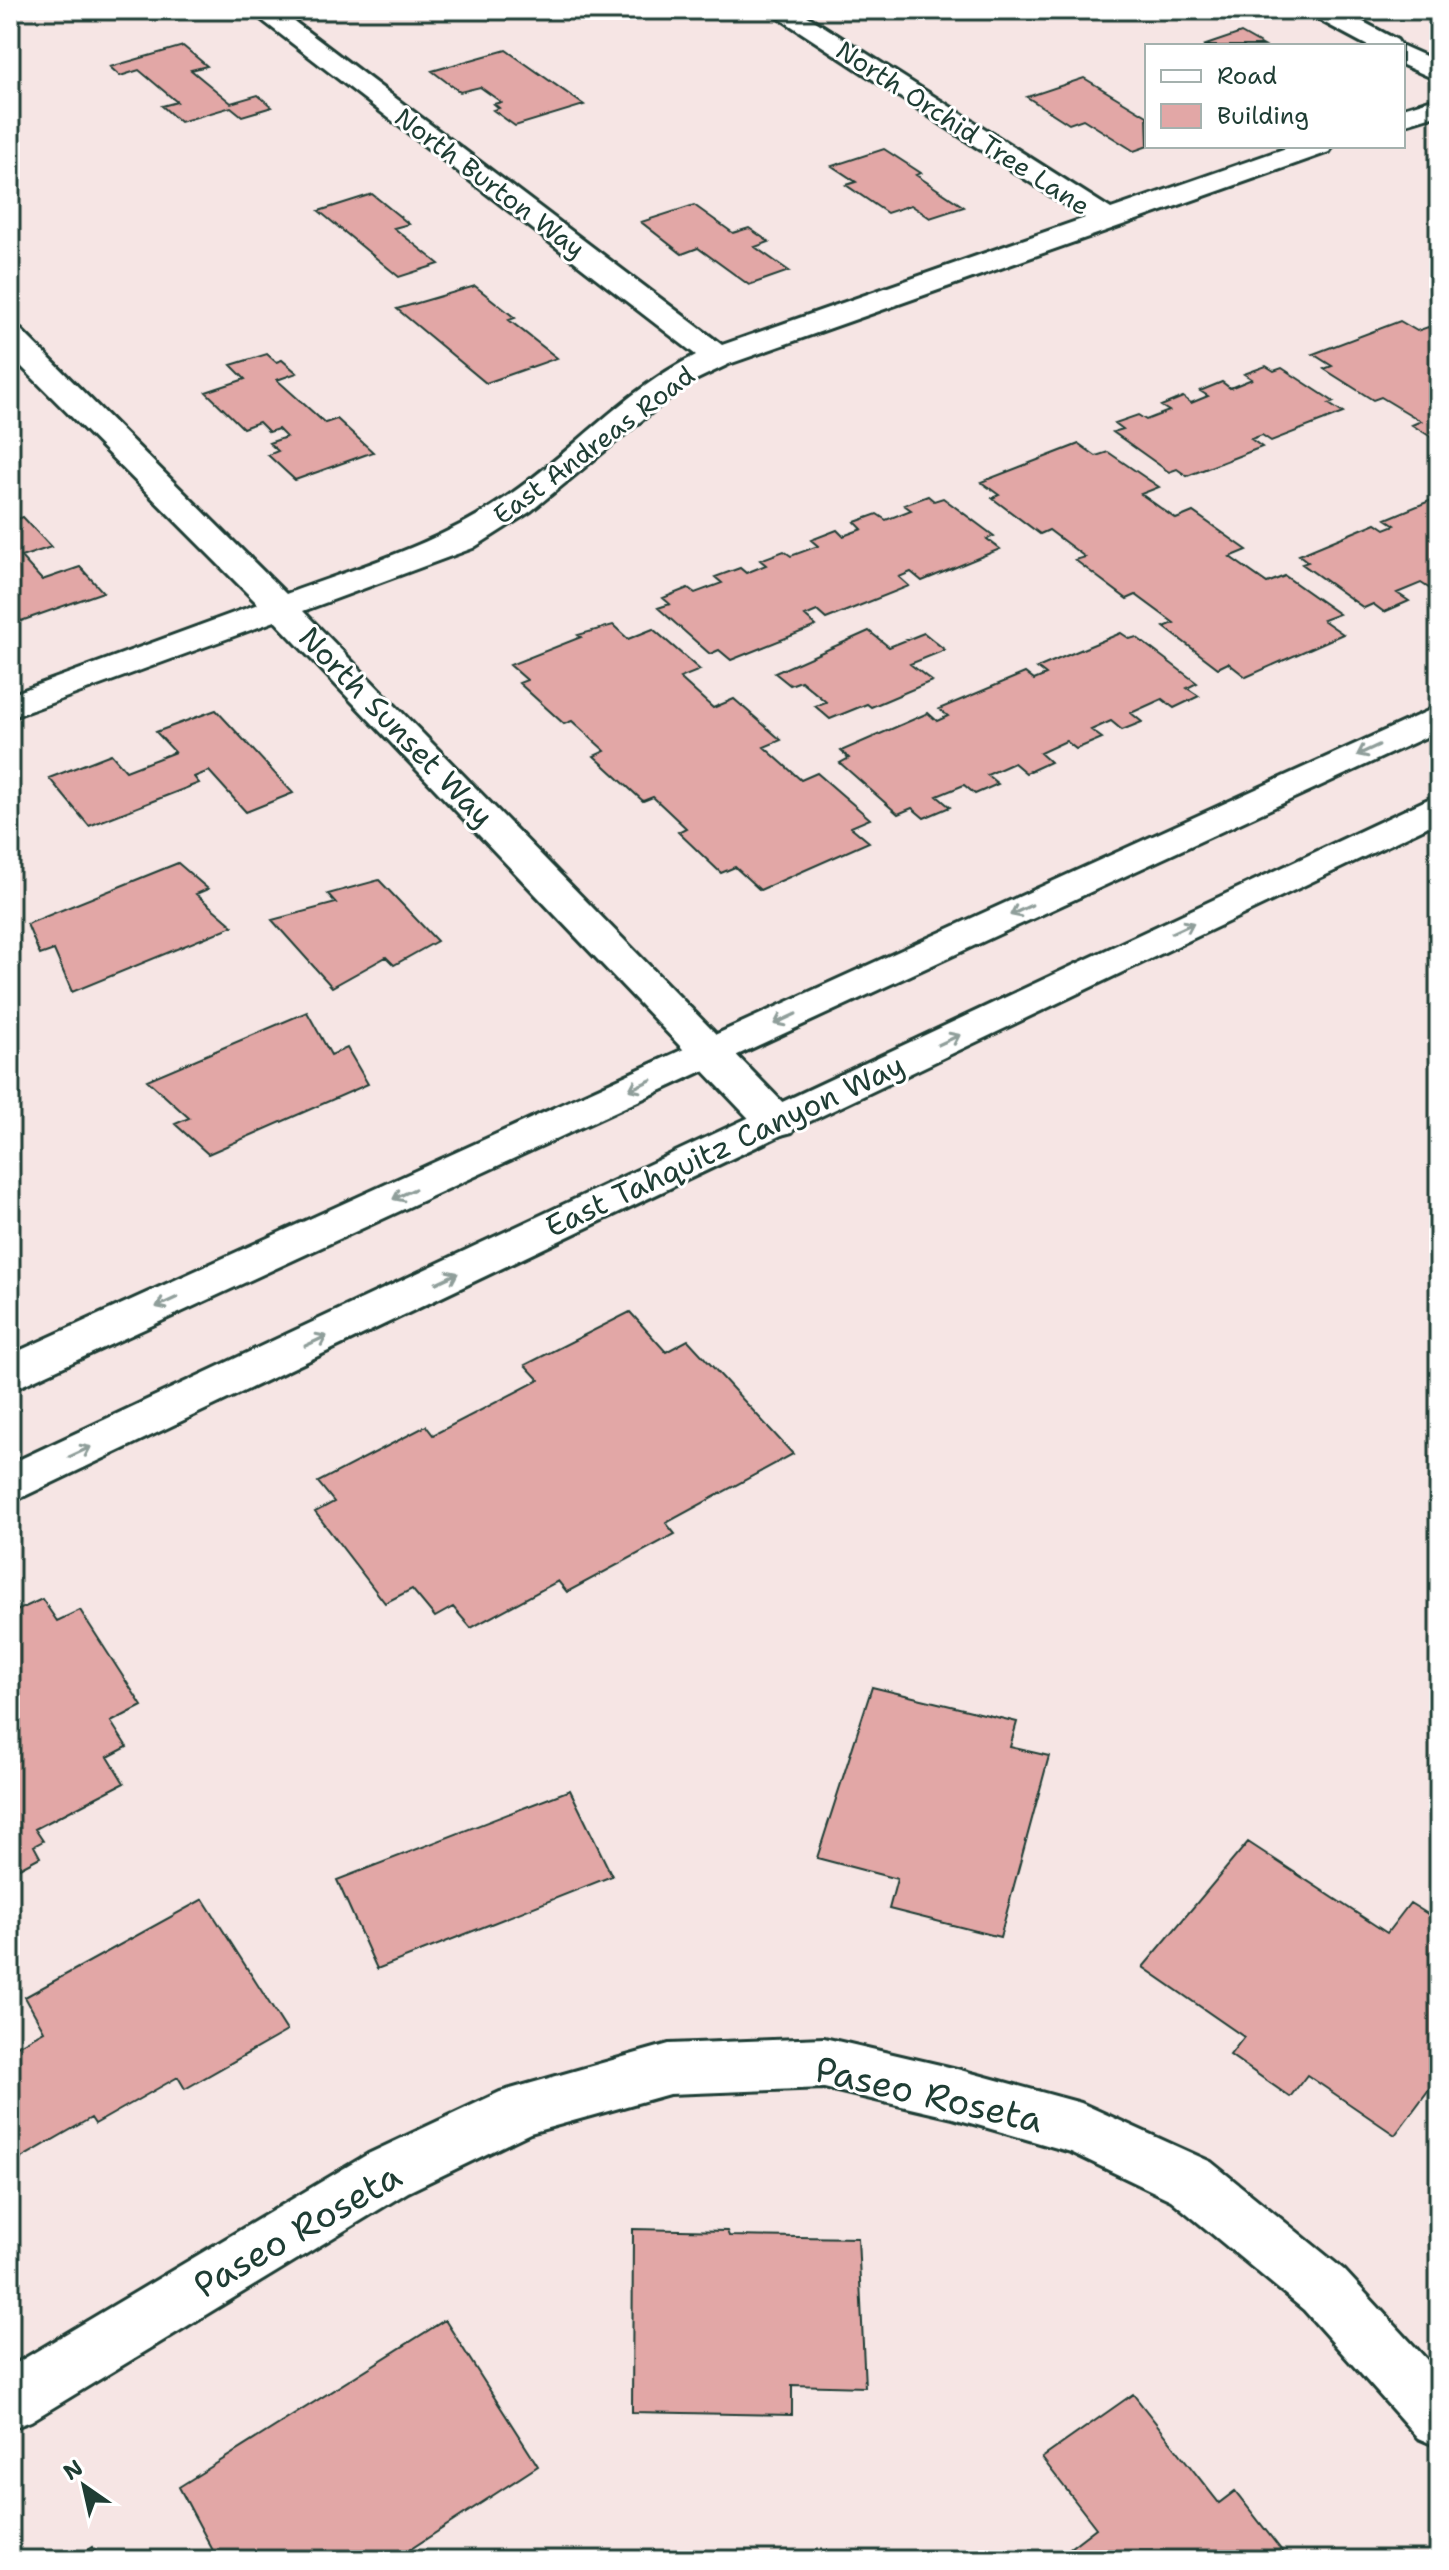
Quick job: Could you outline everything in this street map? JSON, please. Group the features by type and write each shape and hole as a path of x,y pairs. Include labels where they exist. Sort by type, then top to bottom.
{"street":[{"name":"North Burton Way","path":"262,10 718,357"},
{"name":"North Orchid Tree Lane","path":"780,10 1106,219"},
{"path":"1321,10 1384,44"},
{"path":"1405,55 1439,73"},
{"path":"1405,116 1439,105"},
{"name":"East Andreas Road","path":"10,707 461,541 519,504 674,378 718,357 1313,148"},
{"name":"North Sunset Way","path":"10,337 281,608 777,1122"},
{"path":"10,1374 1439,717"},
{"name":"East Tahquitz Canyon Way","path":"10,1485 1439,806"},
{"name":"Paseo Roseta","path":"10,2400 388,2173 520,2110 669,2069 824,2063 953,2093 1081,2129 1191,2181 1324,2290 1439,2417"}],"building":[{"path":"1241,33 1260,44 1209,44"},
{"path":"183,46 207,66 191,70 231,103 258,95 272,107 242,116 231,107 180,122 162,106 177,102 139,70 120,76 110,67"},
{"path":"506,50 584,105 515,126 493,110 499,108 494,104 501,102 480,87 460,92 432,71"},
{"path":"1084,78 1145,115 1145,147 1134,151 1083,119 1069,124 1027,97"},
{"path":"884,149 964,207 930,218 911,205 887,213 846,185 856,182 832,166"},
{"path":"372,194 409,224 394,228 439,264 399,277 319,211"},
{"path":"694,205 733,233 749,228 769,242 755,247 789,271 749,285 698,248 682,254 641,222"},
{"path":"475,286 515,318 509,320 557,358 486,383 397,309"},
{"path":"1400,321 1417,331 1428,327 1439,334 1439,442 1412,425 1421,421 1381,397 1373,400 1324,369 1332,366 1313,354"},
{"path":"267,354 276,362 282,360 297,373 277,380 325,423 337,419 373,452 295,480 268,455 278,451 269,443 286,437 278,429 269,432 259,422 243,428 206,392 245,379 231,365"},
{"path":"1266,366 1274,371 1282,368 1334,402 1329,404 1343,413 1271,441 1262,435 1251,439 1262,447 1187,476 1177,469 1169,472 1113,432 1123,429 1115,423 1138,415 1146,420 1169,411 1161,406 1183,397 1191,403 1208,396 1200,391 1222,382 1230,388 1252,379 1244,374"},
{"path":"1079,444 1096,456 1108,452 1159,487 1141,494 1176,519 1193,512 1247,550 1230,557 1267,583 1285,576 1339,614 1323,620 1343,634 1246,677 1228,663 1218,668 1164,627 1174,623 1136,595 1127,599 1075,560 1085,557 1049,530 1040,534 992,498 999,495 981,482"},
{"path":"928,496 934,501 943,498 994,536 987,539 1000,549 922,581 911,572 899,577 909,586 826,619 817,611 805,616 816,626 731,660 719,650 710,654 658,608 670,604 663,598 688,588 695,593 722,583 715,577 740,568 746,573 766,565 760,560 784,551 791,556 818,546 811,540 837,530 843,536 862,529 855,522 877,514 886,520 911,510 904,505"},
{"path":"1439,497 1439,587 1432,590 1421,583 1397,593 1409,601 1384,612 1373,604 1364,608 1302,564 1308,562 1299,555 1376,523 1385,529 1395,525 1386,519"},
{"path":"23,517 51,547 21,557 42,580 80,567 103,592 21,621 10,609 10,522"},
{"path":"613,625 628,639 653,629 700,670 680,678 713,708 734,699 781,740 764,747 801,780 817,773 870,819 851,827 869,842 760,890 735,867 721,873 678,832 686,828 653,797 643,801 594,756 605,751 572,721 564,724 519,683 527,680 510,665 581,637 578,635"},
{"path":"869,631 889,647 924,633 945,650 910,664 932,681 871,707 867,704 830,719 815,706 826,702 801,681 790,685 775,673"},
{"path":"1121,633 1130,639 1136,637 1197,683 1187,688 1199,696 1174,708 1162,699 1131,713 1142,722 1122,730 1111,721 1091,730 1102,738 1076,749 1066,741 1040,753 1050,762 1026,773 1014,763 987,775 998,784 975,794 964,785 937,796 950,807 924,818 912,808 898,814 840,763 849,758 841,751 928,713 937,721 948,716 939,709 1025,673 1034,680 1046,675 1037,668"},
{"path":"216,710 293,793 246,812 209,771 194,777 199,783 89,826 49,778 111,754 126,771 175,752 156,732"},
{"path":"178,863 208,889 196,894 233,926 72,992 54,950 40,955 27,924"},
{"path":"379,880 437,941 394,965 386,957 332,987 272,920 336,903 328,894"},
{"path":"307,1012 331,1055 347,1048 368,1084 208,1154 175,1124 189,1118 147,1080"},
{"path":"630,1312 666,1352 688,1340 793,1454 666,1523 675,1534 567,1592 558,1581 471,1628 453,1607 435,1617 412,1589 385,1603 315,1512 334,1502 318,1482 426,1426 433,1435 539,1380 525,1365"},
{"path":"42,1599 57,1621 80,1610 142,1706 111,1722 127,1747 108,1757 124,1783 35,1829 43,1841 34,1846 40,1857 10,1873 10,1614"},
{"path":"872,1687 1017,1722 1010,1747 1049,1756 1000,1937 889,1909 897,1879 817,1858"},
{"path":"570,1790 612,1876 377,1969 337,1880"},
{"path":"1248,1842 1387,1933 1410,1903 1439,1921 1439,2076 1395,2135 1307,2075 1290,2097 1230,2055 1244,2037 1143,1967"},
{"path":"203,1899 287,2031 185,2089 178,2077 95,2124 91,2118 14,2162 10,2154 10,2050 44,2031 25,1997"},
{"path":"633,2229 727,2231 729,2236 858,2238 865,2387 792,2385 792,2415 632,2412"},
{"path":"445,2320 538,2466 394,2560 218,2560 179,2487"},
{"path":"1133,2394 1219,2503 1235,2491 1289,2560 1079,2560 1070,2548 1096,2528 1042,2458"},
{"path":"93,2547 100,2560 73,2560"}]}
